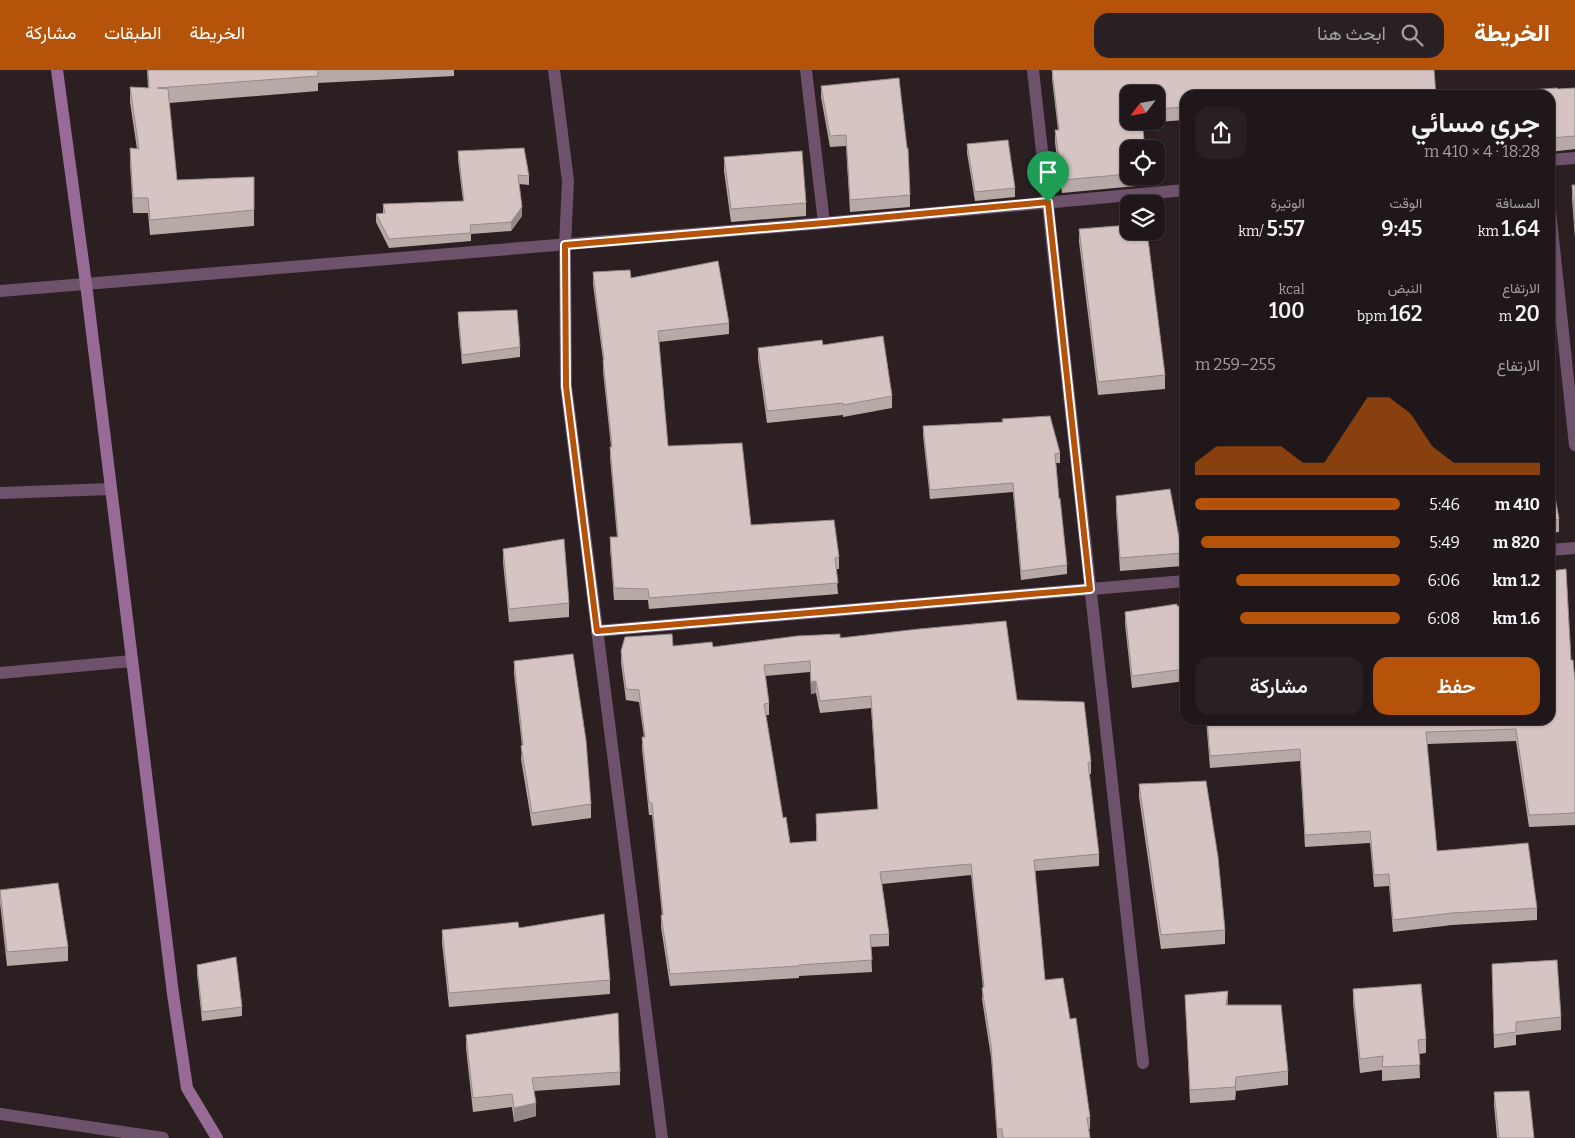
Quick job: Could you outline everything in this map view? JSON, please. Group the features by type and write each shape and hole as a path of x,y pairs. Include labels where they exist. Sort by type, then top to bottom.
{"street":[{"path":"57,70 86,284 187,1088 217,1138"},
{"path":"554,70 568,181 565,245 566,386 662,1138"},
{"path":"806,70 824,223"},
{"path":"1033,70 1143,1063"},
{"path":"1555,160 1575,158"},
{"path":"0,291 824,223 1180,190"},
{"path":"1555,258 1575,445"},
{"path":"0,493 111,489"},
{"path":"1555,550 1575,548"},
{"path":"597,631 1180,581"},
{"path":"0,673 132,661"},
{"path":"0,1114 163,1138"}],"building":[{"path":"148,70 318,70 318,76 157,88 168,89 177,180 254,177 254,210 150,220 148,198 133,198 130,148 139,149 130,87 149,88"},
{"path":"1052,70 1434,70 1436,90 1180,90 1180,107 1165,108 1165,85 1120,85 1120,130 1143,130 1144,140 1120,140 1120,175 1062,180 1055,130 1059,130"},
{"path":"899,78 908,148 910,195 850,200 846,135 830,136 821,86"},
{"path":"1575,88 1575,136 1555,138 1555,90 1531,90"},
{"path":"1008,140 1015,188 975,192 967,144"},
{"path":"524,148 529,176 518,175 522,207 511,222 470,225 471,233 389,239 376,214 385,213 383,204 464,201 458,151"},
{"path":"802,151 806,203 731,209 724,157"},
{"path":"1572,185 1575,185 1575,225"},
{"path":"1120,226 1120,240 1148,240 1165,375 1098,382 1079,229"},
{"path":"718,261 729,323 658,331 668,446 742,443 751,525 834,520 839,557 835,558 838,583 649,598 648,589 614,588 610,537 618,537 604,360 593,272 630,270 631,278"},
{"path":"517,310 520,347 462,355 458,312"},
{"path":"883,336 892,396 843,405 843,403 767,411 758,348 822,340 823,345"},
{"path":"1050,416 1060,453 1055,454 1067,565 1021,571 1013,483 930,490 923,426 1003,422 1002,419"},
{"path":"1170,489 1180,542 1180,553 1120,558 1116,496"},
{"path":"1555,497 1559,519 1555,520"},
{"path":"564,539 569,603 509,609 503,549"},
{"path":"1566,569 1571,660 1573,660 1575,681 1575,813 1529,815 1516,729 1426,732 1437,851 1528,843 1537,908 1452,913 1393,920 1389,874 1374,875 1370,831 1305,835 1300,749 1210,756 1207,725 1555,725 1555,570"},
{"path":"1177,604 1177,606 1180,606 1180,670 1132,676 1125,612"},
{"path":"1006,621 1017,700 1084,702 1091,762 1088,763 1099,854 1034,860 1045,980 1063,978 1070,1019 1076,1018 1090,1117 1087,1118 1090,1138 1003,1138 1002,1129 997,1129 991,1045 982,988 984,987 971,864 880,872 889,934 870,935 872,960 670,974 661,915 663,915 652,803 649,803 642,737 645,737 639,690 626,689 621,651 625,637 672,634 673,646 712,642 713,647 797,636 840,634 840,638","holes":["810,661 811,682 816,681 820,701 871,696 878,809 816,814 817,841 790,843 786,817 783,818 764,704 769,703 764,665"]},
{"path":"573,654 586,740 591,804 532,813 521,746 523,745 514,661"},
{"path":"1206,781 1218,857 1225,930 1161,935 1139,784"},
{"path":"58,883 68,947 7,952 0,890"},
{"path":"604,914 610,980 449,993 442,930 518,922 519,928"},
{"path":"236,957 242,1007 202,1012 197,965"},
{"path":"1557,960 1561,1017 1516,1022 1516,1032 1494,1035 1492,964"},
{"path":"1421,984 1426,1039 1418,1040 1420,1065 1382,1067 1383,1056 1360,1059 1353,989"},
{"path":"1228,991 1226,1005 1281,1005 1288,1071 1236,1077 1235,1087 1190,1090 1185,995"},
{"path":"618,1013 620,1072 532,1078 536,1103 514,1108 512,1094 473,1098 466,1035"},
{"path":"1529,1091 1534,1138 1499,1138 1494,1092"}],"route":[{"path":"1048,202 1090,589 597,631 566,386 565,245 1048,202"}]}
